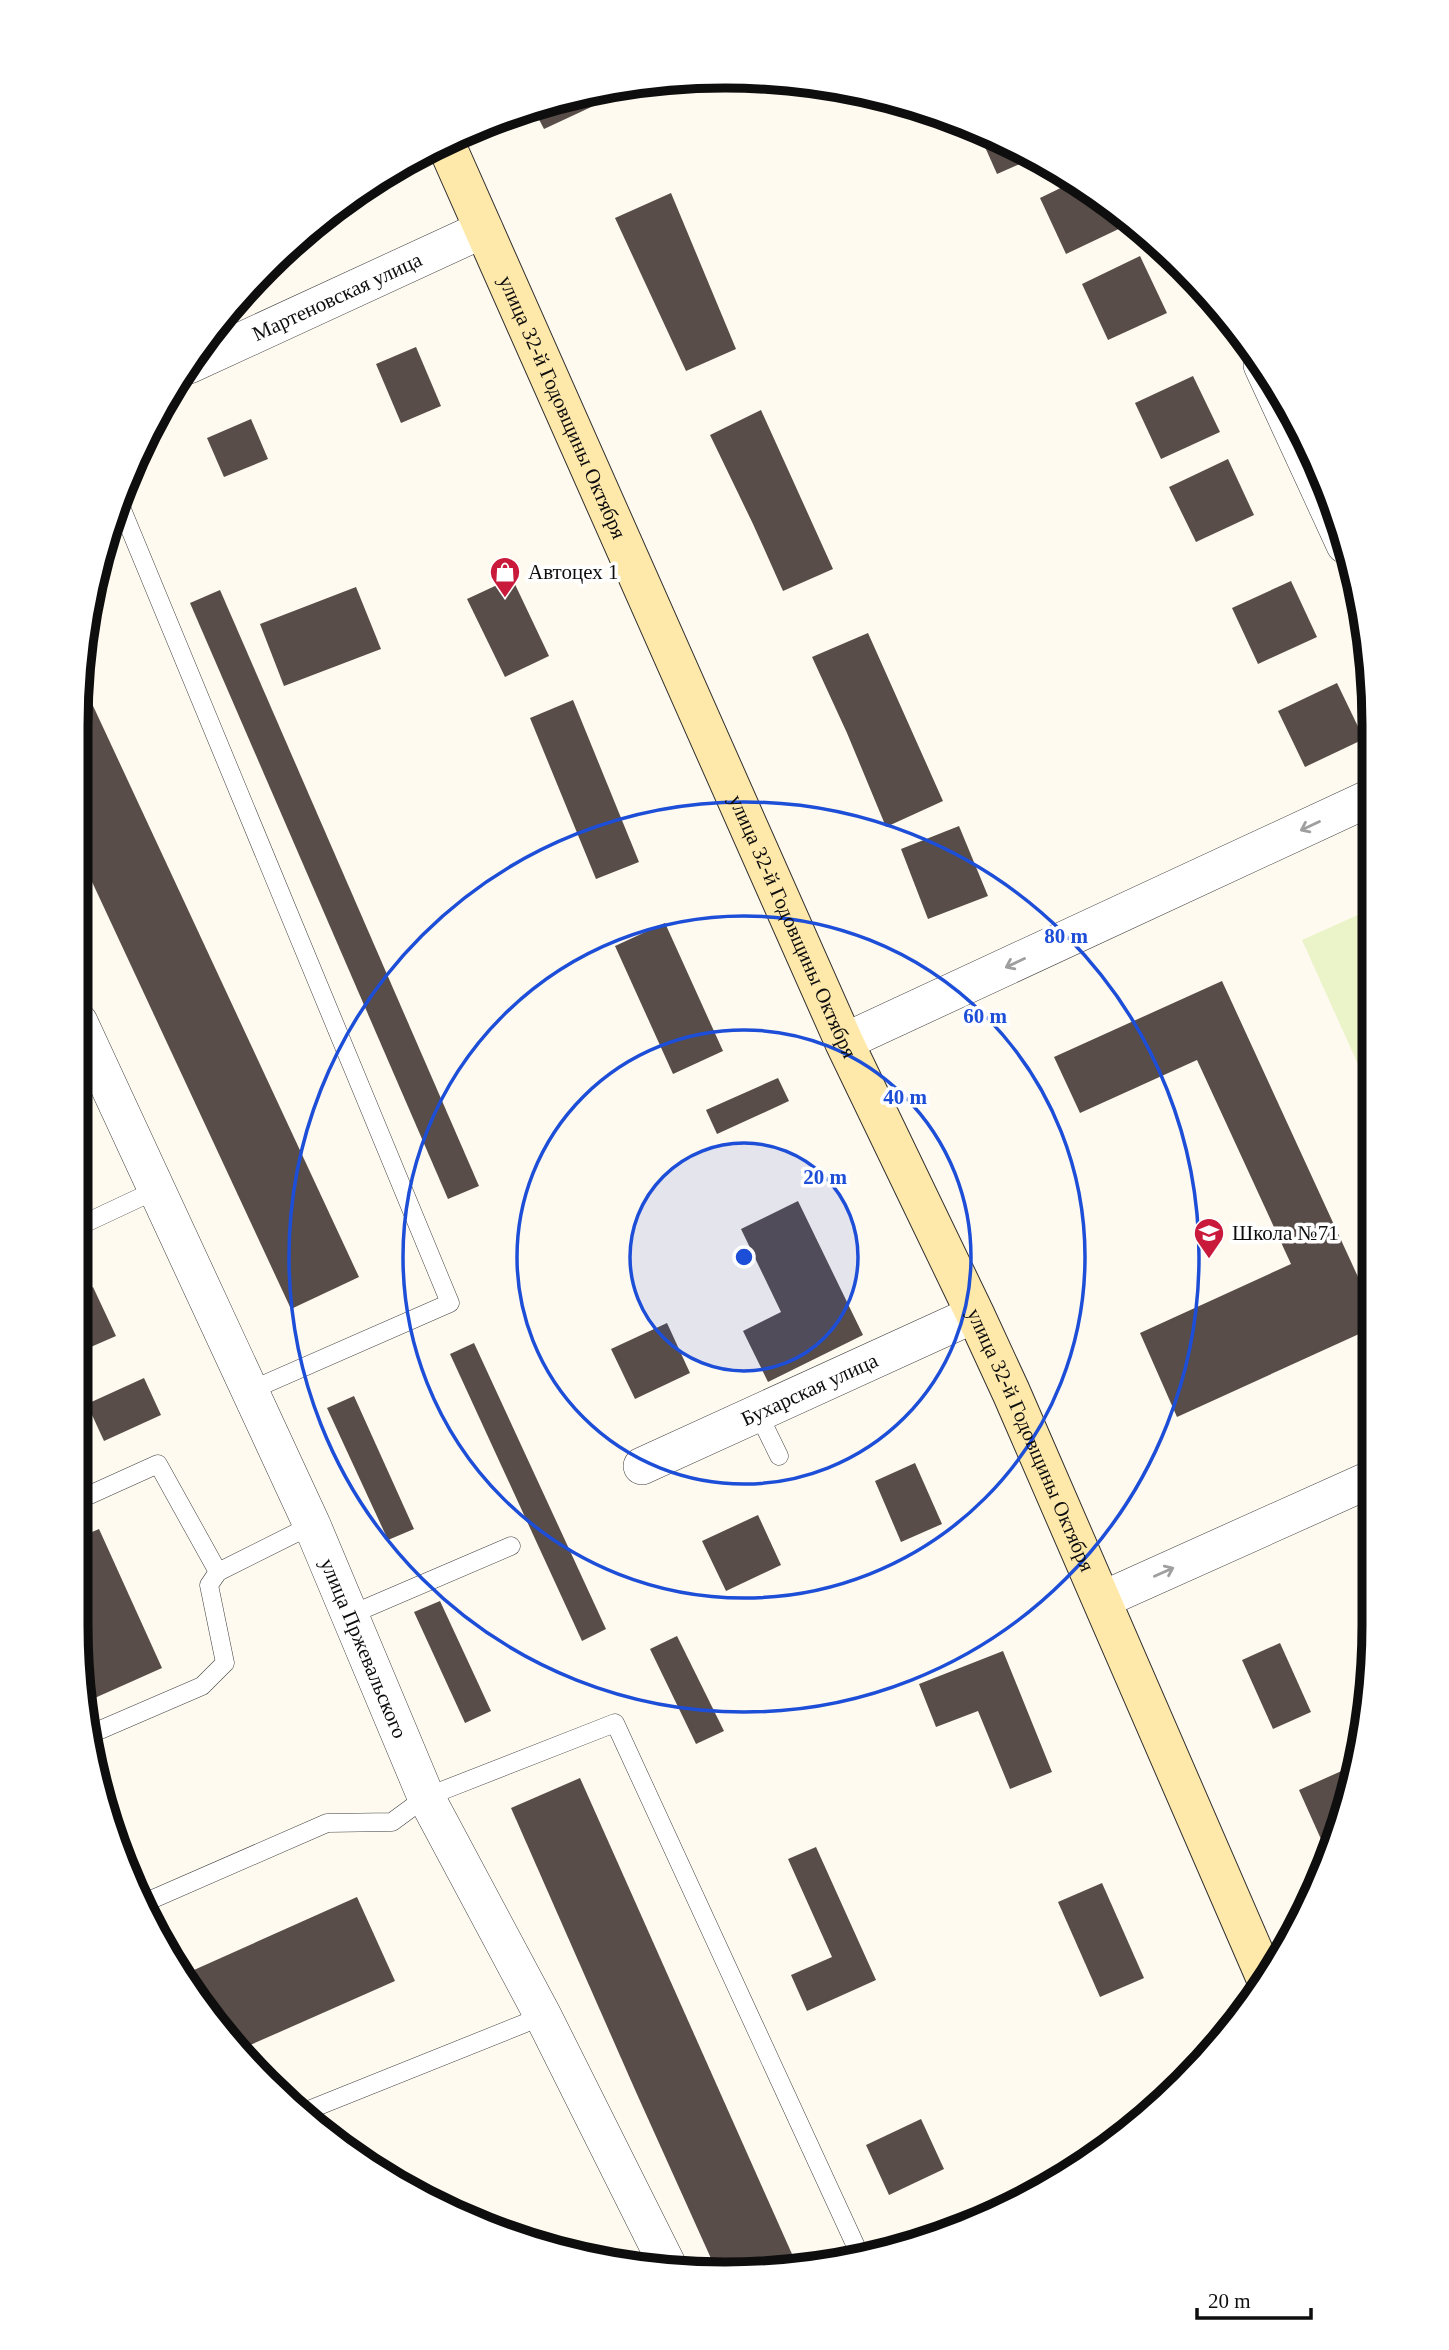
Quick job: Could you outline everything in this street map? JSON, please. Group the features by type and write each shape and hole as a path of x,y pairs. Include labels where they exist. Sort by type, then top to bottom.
{"main road":[{"name":"улица 32-й Годовщины Октября","path":"449,150 844,1042 975,1314 1261,1968"}],"street":[{"name":"Мартеновская улица","path":"204,358 484,229"},
{"path":"844,1042 1362,802"},
{"name":"улица Пржевальского","path":"88,1042 312,1525 426,1797 543,2016 665,2259"},
{"name":"Бухарская улица","path":"642,1466 975,1314"},
{"path":"1102,1600 1362,1483"}],"lane":[{"path":"124,513 450,1303 249,1391"},
{"path":"88,1222 156,1190"},
{"path":"758,1413 779,1456"},
{"path":"88,1496 158,1464 218,1572"},
{"path":"97,1731 202,1686 225,1663 209,1585 218,1572 312,1525"},
{"path":"350,1615 511,1546"},
{"path":"150,1900 327,1823 392,1822 426,1797 615,1723 857,2248"},
{"path":"311,2109 543,2016"}],"green space":[{"path":"1362,913 1362,1073 1302,940"}],"building":[{"path":"601,100 602,102 544,129 537,116"},
{"path":"983,143 1023,162 997,174"},
{"path":"1064,186 1122,227 1066,254 1040,198"},
{"path":"671,193 736,349 686,371 615,218"},
{"path":"1140,256 1167,313 1108,340 1082,284"},
{"path":"416,347 441,406 401,423 376,364"},
{"path":"1193,376 1220,432 1161,459 1135,403"},
{"path":"761,410 833,569 783,591 710,435"},
{"path":"251,419 268,459 224,477 207,438"},
{"path":"1228,459 1254,515 1196,542 1169,487"},
{"path":"512,578 549,656 505,677 467,599"},
{"path":"1291,581 1317,637 1258,664 1232,608"},
{"path":"356,587 381,649 284,686 260,624"},
{"path":"220,590 479,1186 448,1199 190,603"},
{"path":"868,633 943,801 886,827 812,657"},
{"path":"1337,683 1362,740 1305,767 1278,711"},
{"path":"89,696 359,1277 291,1309 88,873"},
{"path":"573,700 639,862 596,879 530,718"},
{"path":"959,826 988,896 928,919 901,849"},
{"path":"665,923 723,1051 673,1074 615,946"},
{"path":"1222,981 1362,1286 1362,1333 1177,1417 1140,1333 1291,1264 1197,1060 1080,1113 1054,1057"},
{"path":"778,1078 789,1101 717,1134 706,1110"},
{"path":"798,1201 863,1335 768,1382 743,1331 781,1312 741,1229"},
{"path":"93,1287 116,1336 88,1348 88,1289"},
{"path":"667,1323 690,1373 635,1399 611,1349"},
{"path":"474,1343 606,1629 582,1641 450,1354"},
{"path":"144,1378 161,1415 104,1441 88,1404"},
{"path":"354,1396 414,1529 388,1540 327,1408"},
{"path":"915,1463 942,1524 901,1542 875,1481"},
{"path":"758,1515 781,1565 726,1591 702,1541"},
{"path":"99,1529 162,1668 92,1699 89,1667 88,1534"},
{"path":"440,1601 491,1711 465,1723 414,1612"},
{"path":"677,1636 724,1731 696,1744 650,1649"},
{"path":"1280,1643 1311,1712 1273,1729 1242,1660"},
{"path":"1003,1651 1052,1772 1010,1789 978,1711 936,1727 919,1684"},
{"path":"1345,1770 1323,1843 1299,1790"},
{"path":"580,1778 794,2258 712,2262 511,1808"},
{"path":"816,1847 876,1980 807,2011 791,1975 832,1957 788,1859"},
{"path":"1102,1883 1144,1978 1100,1997 1058,1902"},
{"path":"357,1897 395,1981 247,2047 190,1972"},
{"path":"921,2119 944,2169 889,2195 866,2145"}],"place":[{"name":"Автоцех 1","path":"505,599"},
{"name":"Школа №71","path":"1209,1260"}]}
